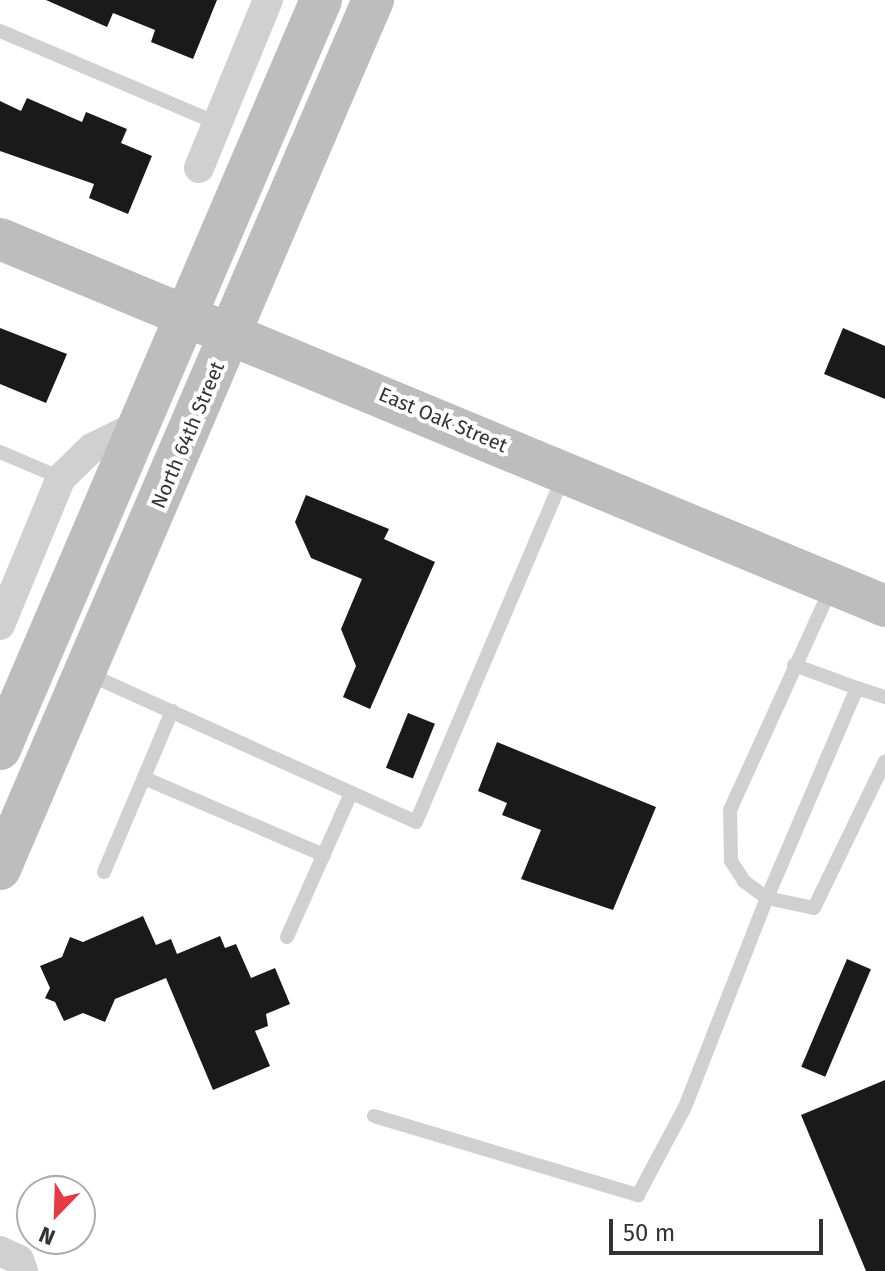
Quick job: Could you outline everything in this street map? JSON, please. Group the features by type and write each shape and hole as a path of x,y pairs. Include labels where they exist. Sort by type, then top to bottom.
{"main road":[{"path":"0,749 321,0"},
{"name":"North 64th Street","path":"0,869 233,333 373,0"},
{"name":"East Oak Street","path":"0,239 566,471 885,606"}],"street":[{"path":"199,168 268,0"},
{"path":"0,625 61,478 92,448 141,424"},
{"path":"0,1251 19,1260 23,1271"}],"lane":[{"path":"0,31 217,123"},
{"path":"0,452 61,478"},
{"path":"85,672 416,822 566,471"},
{"path":"833,584 730,810 731,861 744,881 767,898 814,908 885,761"},
{"path":"794,665 885,697"},
{"path":"374,1116 638,1195 685,1107 767,898 857,688"},
{"path":"104,872 172,711"},
{"path":"144,778 324,855"},
{"path":"287,937 351,793"}],"building":[{"path":"46,0 217,0 193,59 151,42 155,30 113,13 107,27"},
{"path":"27,98 82,122 86,112 127,129 121,143 152,156 128,214 89,198 94,184 0,151 0,101 21,111"},
{"path":"0,328 67,354 46,403 0,384"},
{"path":"843,328 885,346 885,399 824,374"},
{"path":"306,495 389,529 384,539 435,562 370,709 343,697 356,666 341,629 362,579 311,558 295,522"},
{"path":"408,713 435,724 413,779 386,768"},
{"path":"497,742 656,807 613,910 521,879 541,830 502,815 507,803 478,791"},
{"path":"143,916 156,945 171,939 177,954 220,936 225,948 236,944 251,978 275,968 290,1004 266,1014 268,1026 255,1031 270,1066 213,1090 166,978 115,999 105,1022 83,1013 64,1021 55,1002 45,998 50,988 40,966 62,957 70,937 83,942"},
{"path":"847,959 871,969 825,1077 801,1067"},
{"path":"885,1080 885,1271 866,1271 801,1115"}]}
